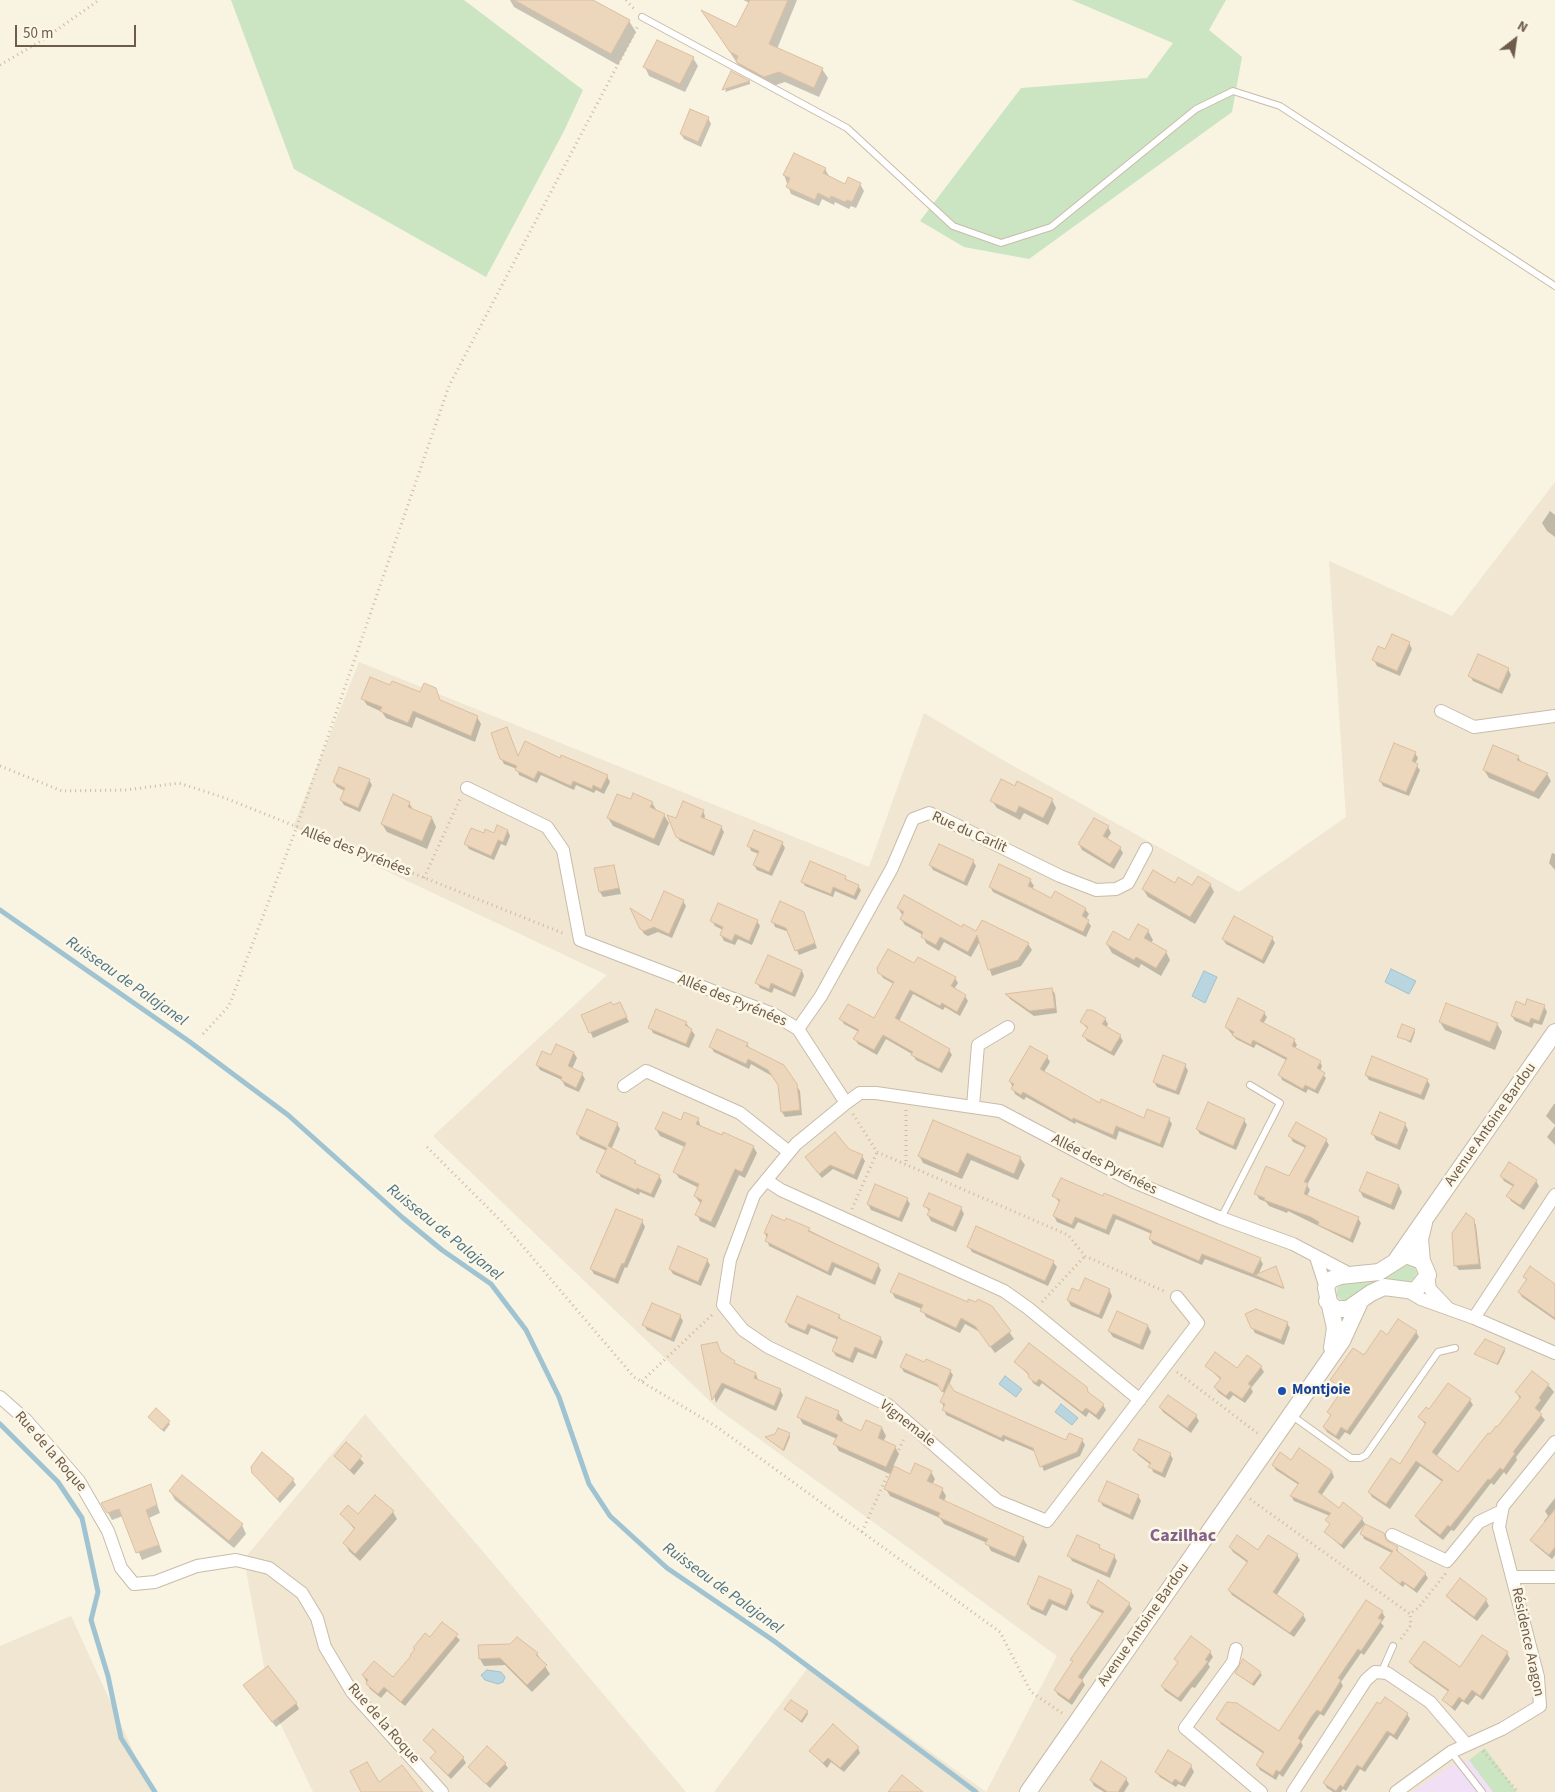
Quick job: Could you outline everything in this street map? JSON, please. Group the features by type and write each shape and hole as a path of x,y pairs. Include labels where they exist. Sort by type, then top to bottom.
{"street":[{"path":"1441,711 1474,727 1555,716"},
{"path":"466,788 547,827 563,850 580,940"},
{"name":"Rue du Carlit","path":"798,1029 821,996 892,868 913,819 929,813 942,818 1060,876 1096,890 1116,889 1128,882 1146,849"},
{"name":"Allée des Pyrénées","path":"580,940 773,1014 798,1029 846,1102 860,1093 876,1092 1000,1111 1134,1182 1221,1218 1310,1251 1316,1257 1350,1274"},
{"path":"973,1106 978,1045 1008,1027"},
{"name":"Avenue Antoine Bardou","path":"1397,1259 1555,1032"},
{"path":"624,1086 646,1070 740,1113 789,1152"},
{"path":"723,1305 730,1260 754,1195 789,1152 846,1102"},
{"path":"766,1180 781,1190 847,1221 1004,1291 1033,1312 1140,1400"},
{"path":"1474,1318 1555,1195"},
{"name":"Avenue Antoine Bardou","path":"1425,1268 1420,1238 1426,1219"},
{"path":"1326,1295 1330,1280 1350,1274 1379,1272 1406,1254 1425,1268 1430,1289 1448,1308"},
{"path":"1316,1257 1326,1295 1336,1309 1348,1310 1359,1304 1370,1293 1384,1287 1415,1291 1425,1268"},
{"path":"1402,1288 1421,1299 1474,1318 1555,1353"},
{"name":"Avenue Antoine Bardou","path":"1326,1295 1335,1328 1328,1360"},
{"name":"Vignemale","path":"723,1305 742,1330 768,1347 888,1405 998,1501 1047,1521 1198,1323 1177,1297"},
{"name":"Avenue Antoine Bardou","path":"1028,1792 1342,1341 1359,1304"},
{"name":"Rue de la Roque","path":"0,1397 26,1420 79,1481 108,1531 121,1568 134,1584 155,1582 197,1566 236,1560 269,1568 302,1593 317,1618 325,1647 352,1692 442,1792"},
{"path":"1392,1535 1447,1561 1479,1522 1502,1511 1503,1506 1555,1442"},
{"name":"Résidence Aragon","path":"1471,1743 1502,1729 1540,1706 1538,1677 1499,1526 1502,1511"},
{"name":"Résidence Aragon","path":"1512,1577 1555,1577"},
{"path":"1236,1649 1233,1662 1185,1728 1261,1792"},
{"path":"1293,1792 1366,1680 1375,1672 1387,1673 1430,1702 1471,1743 1451,1752 1396,1792"}],"lane":[{"path":"642,18 847,128 953,226 1001,243 1051,227 1196,109 1233,91 1280,106 1555,286"},
{"path":"1221,1218 1280,1103 1250,1085"},
{"path":"1290,1415 1350,1458 1360,1458 1366,1455 1438,1352 1455,1348"},
{"path":"1381,1673 1393,1646"},
{"path":"1451,1752 1482,1792"}],"path":[{"path":"0,65 41,41 99,0"},
{"path":"203,1034 229,1006 296,829 449,386 642,18"},
{"name":"Allée des Pyrénées","path":"0,766 62,792 126,790 179,784 224,798 296,829 580,940"},
{"path":"424,878 450,817 466,788"},
{"path":"906,1096 906,1165"},
{"path":"846,1102 877,1152 1068,1235 1085,1256 1177,1297"},
{"path":"427,1147 502,1223 634,1377 717,1427 1000,1632 1031,1692 1077,1723"},
{"path":"847,1221 877,1152"},
{"path":"1033,1312 1085,1256"},
{"path":"642,1381 723,1305"},
{"path":"1167,1364 1271,1443"},
{"path":"862,1532 910,1424"},
{"path":"1240,1487 1246,1496 1410,1614 1411,1625 1404,1637 1393,1646"},
{"path":"1410,1614 1419,1607 1449,1569 1447,1561"},
{"path":"1471,1743 1518,1792"}],"shaded area":[{"path":"1555,482 1555,1792 986,1792 1057,1656 718,1409 433,1136 607,975 293,827 359,662 869,867 924,713 1001,759 1239,892 1346,817 1329,561 1452,616"},
{"path":"365,1414 686,1792 313,1792 271,1704 244,1559"},
{"path":"71,1616 152,1792 0,1792 0,1646"},
{"path":"810,1665 986,1792 714,1792"},
{"path":"1469,1760 1493,1792 1412,1792 1447,1768"}],"green space":[{"path":"231,0 464,0 583,90 564,131 486,277 294,169"},
{"path":"1072,0 1226,0 1209,30 1242,57 1232,112 1029,259 964,247 920,221 1021,88 1147,78 1173,43"},
{"path":"1408,1264 1413,1266 1417,1272 1413,1279 1406,1283 1343,1301 1336,1295 1340,1282 1377,1280"},
{"path":"1485,1748 1517,1792 1493,1792 1469,1760"}],"water":[{"path":"1391,969 1416,981 1409,994 1385,982"},
{"path":"1204,971 1217,977 1205,1003 1192,996"},
{"path":"1005,1376 1022,1389 1016,1397 999,1384"},
{"path":"1061,1404 1078,1418 1072,1425 1055,1412"},
{"path":"487,1670 501,1672 505,1677 503,1682 498,1684 485,1680 481,1675"}],"building":[{"path":"514,0 593,0 630,20 611,54"},
{"path":"750,0 788,0 769,44 823,68 814,88 779,72 764,77 736,62 738,56 730,52 701,10 736,27"},
{"path":"657,40 694,57 680,84 643,67"},
{"path":"731,71 750,81 722,90"},
{"path":"690,109 709,117 698,142 680,134"},
{"path":"794,153 826,168 823,173 845,184 848,177 861,183 852,202 847,200 845,202 831,196 830,199 818,193 815,200 786,187 790,178 783,175"},
{"path":"1392,634 1410,642 1397,671 1372,660 1378,646 1385,649"},
{"path":"1478,654 1509,668 1499,690 1468,676"},
{"path":"370,677 390,685 392,681 420,692 424,683 436,688 440,700 478,716 471,736 413,711 408,723 380,711 382,707 361,699"},
{"path":"507,727 518,756 525,741 560,758 561,755 608,775 601,789 593,785 592,789 573,781 571,786 538,771 534,779 515,770 517,766 500,759 491,733"},
{"path":"1394,743 1416,752 1412,761 1418,764 1406,792 1379,781"},
{"path":"1493,745 1519,756 1517,760 1548,773 1534,792 1483,770"},
{"path":"339,767 370,779 358,808 340,800 345,788 333,782"},
{"path":"1001,779 1015,786 1017,781 1053,799 1043,818 1019,806 1016,813 990,801"},
{"path":"633,793 653,802 650,807 665,814 654,839 607,818 617,794 631,799"},
{"path":"393,794 410,802 408,807 432,817 422,841 381,824"},
{"path":"683,801 704,810 701,817 722,826 711,852 676,837 667,815 676,818"},
{"path":"1094,818 1109,826 1103,836 1121,847 1110,864 1078,844"},
{"path":"497,825 508,830 503,842 498,840 491,856 464,844 471,828 484,833 485,829 494,833"},
{"path":"754,830 783,842 769,872 753,865 759,851 747,846"},
{"path":"939,844 974,860 964,882 929,865"},
{"path":"810,861 846,876 845,879 859,885 854,896 833,887 831,894 801,882"},
{"path":"999,864 1031,879 1028,886 1051,898 1055,891 1086,908 1082,916 1089,920 1083,932 989,887"},
{"path":"614,865 619,888 599,892 594,868"},
{"path":"1153,870 1175,883 1178,877 1192,885 1198,876 1211,884 1190,917 1142,889"},
{"path":"664,891 684,900 669,934 654,927 644,931 640,929 630,908 651,921"},
{"path":"904,895 962,927 963,924 976,931 982,920 1029,943 1018,960 988,970 977,935 968,952 940,937 936,945 921,937 923,932 900,919 904,912 897,908"},
{"path":"780,901 804,912 815,943 795,951 786,928 771,922"},
{"path":"718,903 758,920 749,941 735,934 732,941 720,935 723,927 710,921"},
{"path":"1234,916 1273,937 1262,960 1222,939"},
{"path":"1138,924 1149,930 1144,938 1167,951 1156,968 1136,957 1134,960 1106,944 1113,931 1129,940"},
{"path":"888,949 914,963 918,957 956,977 951,986 966,995 957,1012 942,1003 940,1006 910,990 895,1018 950,1049 939,1069 911,1055 913,1052 883,1035 874,1050 853,1039 859,1030 839,1019 848,1004 874,1018 894,982 878,973 877,968"},
{"path":"768,955 802,970 792,993 771,983 769,989 755,983"},
{"path":"1052,988 1055,1008 1030,1011 1005,994"},
{"path":"1238,998 1265,1012 1260,1021 1295,1039 1292,1046 1321,1061 1317,1068 1325,1073 1315,1090 1305,1085 1303,1089 1278,1075 1287,1058 1253,1040 1251,1045 1232,1035 1234,1032 1225,1027"},
{"path":"1527,999 1545,1005 1539,1021 1531,1018 1529,1023 1511,1016 1516,1001 1525,1005"},
{"path":"611,1002 613,1005 620,1002 627,1017 589,1033 581,1015"},
{"path":"1446,1003 1498,1023 1490,1042 1439,1022"},
{"path":"656,1009 687,1022 685,1025 692,1029 686,1044 648,1028"},
{"path":"1087,1010 1092,1010 1106,1018 1102,1024 1121,1035 1111,1052 1082,1036 1088,1027 1080,1022"},
{"path":"1402,1024 1415,1029 1410,1041 1397,1037"},
{"path":"717,1029 748,1043 746,1046 784,1065 797,1084 800,1110 781,1112 778,1085 768,1070 748,1059 746,1064 709,1047"},
{"path":"556,1044 574,1052 568,1066 583,1073 576,1088 561,1080 562,1077 536,1065 542,1051 551,1055"},
{"path":"1030,1046 1048,1056 1040,1069 1100,1103 1101,1099 1144,1118 1147,1109 1170,1118 1160,1144 1116,1126 1113,1135 1073,1118 1072,1120 1023,1092 1021,1095 1011,1089 1014,1084 1009,1081"},
{"path":"1163,1055 1186,1064 1176,1091 1153,1082"},
{"path":"1372,1056 1428,1079 1421,1095 1365,1075"},
{"path":"1208,1102 1245,1119 1233,1146 1196,1129"},
{"path":"587,1109 618,1123 608,1146 636,1161 634,1163 660,1175 651,1194 637,1188 636,1190 596,1172 607,1148 576,1134"},
{"path":"663,1112 681,1120 684,1112 699,1118 696,1124 722,1135 723,1132 754,1146 742,1172 735,1169 711,1222 695,1215 702,1200 694,1196 699,1184 673,1172 686,1143 655,1129"},
{"path":"1380,1112 1406,1123 1397,1145 1371,1134"},
{"path":"933,1120 1021,1157 1014,1174 967,1153 958,1173 918,1156"},
{"path":"1296,1122 1327,1139 1304,1182 1308,1183 1304,1194 1359,1217 1350,1239 1318,1225 1319,1222 1311,1217 1264,1200 1265,1198 1254,1194 1266,1166 1289,1176 1306,1146 1288,1136"},
{"path":"835,1132 849,1149 863,1155 854,1175 830,1165 819,1174 805,1157"},
{"path":"1509,1162 1537,1180 1520,1205 1506,1196 1514,1185 1500,1176"},
{"path":"1367,1172 1399,1185 1391,1205 1359,1191"},
{"path":"1061,1178 1103,1196 1104,1193 1261,1258 1253,1274 1202,1254 1199,1261 1149,1239 1152,1231 1113,1214 1106,1230 1075,1217 1072,1225 1053,1216 1060,1200 1052,1196"},
{"path":"875,1184 908,1198 899,1218 867,1204"},
{"path":"929,1193 962,1207 953,1227 927,1215 930,1209 923,1206"},
{"path":"616,1209 643,1220 624,1264 622,1263 615,1279 590,1269"},
{"path":"1466,1213 1474,1219 1479,1264 1454,1266 1452,1233"},
{"path":"772,1215 785,1221 786,1218 810,1228 808,1231 879,1264 872,1280 832,1262 828,1272 765,1241 768,1234 764,1233"},
{"path":"976,1226 1054,1261 1045,1281 967,1247"},
{"path":"678,1246 708,1259 698,1282 669,1269"},
{"path":"1276,1266 1284,1288 1255,1275"},
{"path":"1530,1266 1555,1284 1555,1318 1518,1292 1527,1279 1523,1277"},
{"path":"899,1273 968,1302 968,1299 976,1302 978,1299 992,1306 1011,1331 990,1347 975,1326 961,1318 956,1328 920,1311 923,1305 890,1292"},
{"path":"1085,1278 1110,1289 1099,1315 1067,1300 1072,1288 1079,1291"},
{"path":"797,1296 840,1315 838,1318 881,1337 873,1355 855,1347 850,1359 832,1351 838,1337 808,1324 805,1331 785,1322"},
{"path":"652,1303 681,1315 671,1338 642,1325"},
{"path":"1256,1309 1288,1322 1281,1340 1251,1328 1245,1314"},
{"path":"1117,1311 1148,1325 1140,1345 1108,1331"},
{"path":"1398,1319 1417,1331 1347,1431 1341,1427 1336,1436 1323,1427 1331,1415 1327,1412 1343,1389 1330,1380 1353,1348 1364,1355 1381,1330 1387,1335"},
{"path":"1485,1339 1505,1348 1497,1364 1474,1354"},
{"path":"717,1342 721,1352 735,1361 734,1363 756,1373 754,1378 781,1389 774,1406 722,1383 712,1400 701,1345"},
{"path":"1029,1343 1087,1387 1088,1392 1104,1404 1096,1415 1086,1408 1082,1412 1039,1379 1036,1383 1029,1378 1028,1373 1014,1362"},
{"path":"1215,1352 1237,1368 1247,1355 1262,1366 1248,1384 1251,1386 1242,1399 1230,1391 1226,1396 1214,1387 1221,1378 1205,1366"},
{"path":"906,1354 924,1362 926,1359 951,1370 942,1392 937,1384 900,1367"},
{"path":"1532,1371 1549,1384 1539,1398 1541,1400 1535,1408 1542,1414 1513,1452 1515,1453 1503,1470 1500,1468 1490,1480 1488,1479 1450,1527 1448,1525 1440,1535 1415,1516 1443,1480 1416,1461 1386,1504 1368,1492 1391,1458 1400,1464 1426,1423 1418,1417 1426,1407 1429,1409 1448,1383 1471,1399 1432,1452 1458,1472 1488,1433 1490,1434 1497,1427 1521,1397 1515,1392"},
{"path":"949,1383 954,1391 1066,1440 1069,1433 1083,1439 1077,1452 1040,1467 1033,1448 1003,1435 1001,1438 942,1410 945,1404 940,1402"},
{"path":"1168,1395 1197,1415 1187,1428 1159,1407"},
{"path":"806,1397 839,1411 836,1419 861,1431 866,1420 882,1427 878,1438 896,1446 886,1467 833,1444 838,1435 797,1417"},
{"path":"156,1408 170,1421 162,1430 148,1417"},
{"path":"778,1428 790,1433 783,1450 765,1437 775,1434"},
{"path":"1139,1439 1171,1453 1162,1473 1148,1467 1151,1463 1133,1450"},
{"path":"346,1442 362,1456 350,1470 334,1456"},
{"path":"1299,1448 1332,1471 1318,1492 1339,1508 1343,1502 1363,1518 1341,1545 1324,1532 1330,1524 1325,1520 1331,1513 1290,1496 1299,1483 1272,1465 1280,1452 1291,1460"},
{"path":"262,1452 294,1479 277,1499 252,1473 251,1467"},
{"path":"915,1463 932,1471 927,1481 943,1488 939,1498 1024,1537 1015,1557 985,1544 988,1539 938,1517 940,1513 884,1489 894,1466 910,1474"},
{"path":"182,1475 243,1524 229,1541 169,1491"},
{"path":"1107,1481 1139,1495 1130,1515 1098,1501"},
{"path":"151,1484 157,1505 146,1510 159,1545 136,1553 119,1509 107,1513 101,1503"},
{"path":"375,1495 394,1511 355,1554 343,1543 355,1528 340,1514 348,1505 358,1514"},
{"path":"1555,1509 1555,1547 1549,1555 1530,1540"},
{"path":"1365,1524 1384,1533 1386,1540 1398,1547 1396,1550 1426,1573 1414,1589 1402,1581 1400,1584 1380,1568 1393,1551 1360,1534"},
{"path":"1077,1535 1100,1545 1099,1548 1115,1555 1107,1573 1067,1556"},
{"path":"1237,1535 1258,1550 1268,1535 1298,1554 1273,1592 1304,1614 1290,1633 1228,1590 1248,1561 1229,1547"},
{"path":"1039,1576 1072,1590 1065,1606 1049,1599 1043,1611 1027,1604"},
{"path":"1460,1578 1487,1599 1474,1617 1446,1596"},
{"path":"1098,1580 1130,1603 1078,1677 1083,1680 1069,1700 1054,1690 1073,1661 1070,1660 1104,1611 1087,1603"},
{"path":"1366,1600 1383,1611 1378,1618 1382,1620 1361,1651 1358,1649 1338,1678 1341,1680 1321,1712 1317,1710 1312,1716 1298,1738 1301,1741 1280,1772 1276,1770 1273,1776 1256,1765 1264,1752 1216,1719 1227,1702 1237,1703 1279,1731"},
{"path":"442,1622 458,1634 401,1702 384,1687 378,1694 366,1684 368,1680 362,1675 374,1661 393,1677 411,1656 415,1649 413,1648 425,1633 430,1637"},
{"path":"1482,1635 1508,1652 1480,1696 1472,1690 1464,1701 1459,1697 1452,1707 1442,1700 1449,1690 1409,1662 1424,1641 1460,1667"},
{"path":"1191,1636 1211,1651 1205,1660 1208,1661 1178,1698 1161,1686 1178,1662 1174,1659"},
{"path":"517,1637 538,1653 536,1655 547,1665 527,1685 500,1658 479,1659 478,1645 510,1644"},
{"path":"1243,1659 1261,1672 1252,1684 1235,1673"},
{"path":"268,1666 297,1703 272,1722 243,1685"},
{"path":"1385,1697 1408,1713 1394,1735 1387,1731 1362,1768 1357,1765 1343,1787 1340,1785 1336,1791 1323,1783 1377,1702 1380,1704"},
{"path":"791,1700 808,1711 801,1721 784,1709"},
{"path":"833,1724 859,1747 840,1768 828,1758 823,1763 809,1751"},
{"path":"433,1729 464,1757 448,1775 430,1758 436,1752 423,1740"},
{"path":"487,1746 506,1763 486,1784 468,1767"},
{"path":"1168,1750 1192,1765 1181,1783 1175,1779 1172,1783 1155,1772"},
{"path":"1101,1761 1127,1778 1118,1792 1108,1792 1090,1780"},
{"path":"367,1762 379,1782 402,1765 423,1792 361,1792 350,1771"},
{"path":"902,1775 923,1792 888,1792"}],"waterway":[{"name":"Ruisseau de Palajanel","path":"0,910 190,1042 288,1115 403,1218 442,1250 491,1284 526,1330 559,1397 589,1484 610,1516 667,1568 774,1641 976,1792"},
{"path":"0,1424 58,1482 82,1518 98,1592 91,1620 108,1676 121,1738 155,1792"}],"place":[{"name":"Montjoie","path":"1282,1391"}],"district":[{"name":"Cazilhac","path":"1183,1537"}]}
